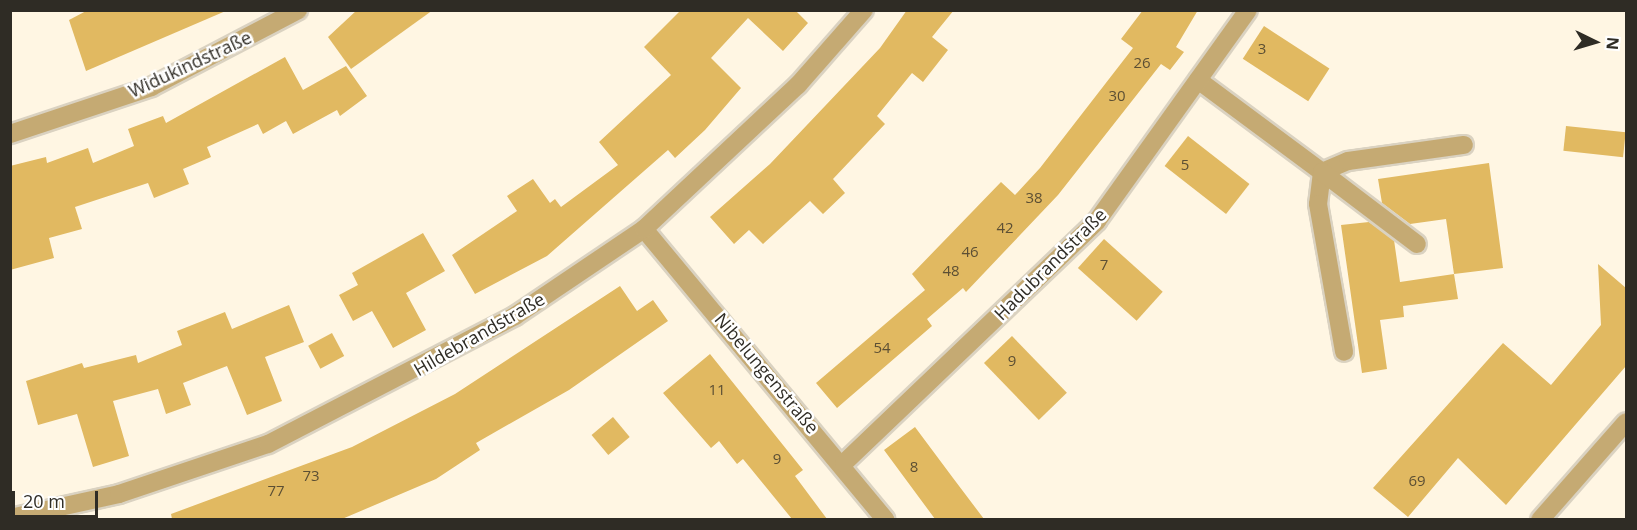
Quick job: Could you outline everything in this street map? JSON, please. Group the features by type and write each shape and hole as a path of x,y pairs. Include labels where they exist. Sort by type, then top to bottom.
{"street":[{"name":"Widukindstraße","path":"10,134 151,87 298,10"},
{"name":"Hildebrandstraße","path":"10,518 119,494 268,444 515,316 644,229 798,85 864,10"},
{"name":"Hadubrandstraße","path":"844,463 1097,221 1248,10"},
{"path":"1198,80 1417,244"},
{"path":"1322,172 1348,161 1464,145"},
{"path":"1322,172 1318,204 1344,352"},
{"name":"Nibelungenstraße","path":"644,229 844,463 886,519"},
{"path":"1540,519 1626,422"}],"building":[{"path":"88,10 228,10 86,71 69,20"},
{"path":"357,10 433,10 351,69 328,37"},
{"path":"681,10 795,10 808,23 783,51 748,18 711,58 741,88 705,130 675,158 668,150 547,256 475,294 452,255 517,211 507,196 533,179 550,203 555,199 561,207 618,165 599,142 671,75 644,47"},
{"path":"907,10 954,10 932,37 948,50 923,82 912,73 877,116 885,124 833,179 845,193 823,214 810,201 763,244 749,230 734,244 710,217 770,164 880,48"},
{"path":"1143,10 1198,10 1176,47 1184,52 1170,70 1161,64 1058,195 966,292 963,288 927,319 932,326 837,408 816,383 925,290 912,274 1001,182 1015,195 1040,168 1133,48 1121,39"},
{"path":"1264,26 1329,68 1308,101 1243,59"},
{"path":"285,57 303,90 346,66 367,96 340,116 337,110 293,134 286,121 263,134 258,124 207,147 211,157 183,169 189,184 154,198 148,183 75,207 82,229 49,238 54,258 10,270 10,166 46,157 47,163 88,148 93,163 134,146 128,129 163,116 166,123"},
{"path":"1566,126 1626,132 1623,157 1563,151"},
{"path":"1188,136 1249,184 1226,214 1165,166"},
{"path":"1489,163 1503,268 1454,274 1446,219 1410,224 1382,203 1378,179"},
{"path":"1369,222 1394,240 1400,282 1454,274 1458,299 1403,306 1404,317 1380,320 1387,369 1362,373 1341,225"},
{"path":"423,233 445,271 406,293 426,330 393,348 372,311 353,321 339,295 358,285 352,273"},
{"path":"1104,239 1163,292 1137,321 1078,268"},
{"path":"1598,264 1626,288 1626,366 1506,505 1458,458 1408,517 1373,488 1503,343 1551,385 1601,325"},
{"path":"620,286 637,311 653,300 668,321 569,390 476,443 480,450 436,479 342,519 172,519 171,514 352,447 455,394"},
{"path":"289,305 304,342 265,357 282,401 247,415 227,366 183,383 191,405 166,414 158,389 113,401 129,456 93,467 77,414 38,425 26,381 82,363 84,368 136,355 138,363 182,345 177,331 225,312 232,329"},
{"path":"332,333 344,356 320,369 308,346"},
{"path":"1012,336 1067,393 1039,420 984,363"},
{"path":"710,354 803,470 795,476 827,519 792,519 743,459 737,464 719,441 711,448 663,393"},
{"path":"613,417 630,437 608,455 592,435"},
{"path":"915,427 984,519 935,519 884,450"}]}
